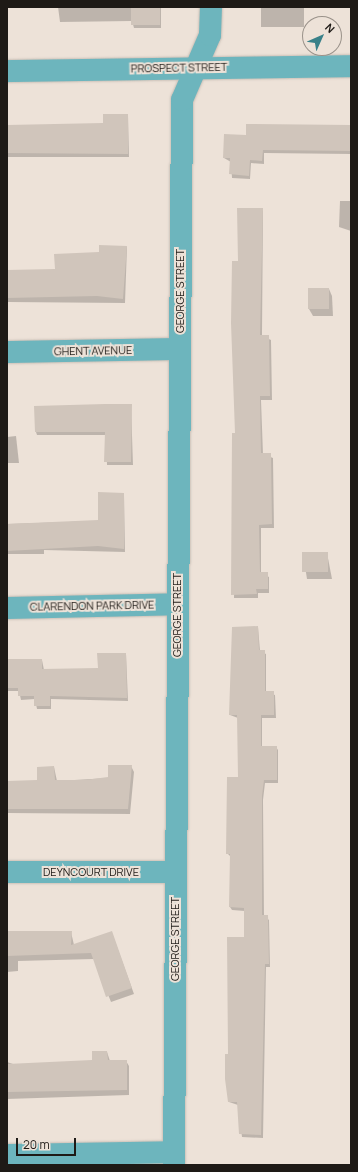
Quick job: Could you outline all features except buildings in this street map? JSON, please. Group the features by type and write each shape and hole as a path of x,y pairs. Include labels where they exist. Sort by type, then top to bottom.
{"street":[{"name":"GEORGE STREET","path":"174,1159 182,100 210,35 211,7"},
{"name":"PROSPECT STREET","path":"7,71 351,66"},
{"name":"GHENT AVENUE","path":"7,352 179,349"},
{"name":"CLARENDON PARK DRIVE","path":"7,608 177,604"},
{"name":"DEYNCOURT DRIVE","path":"7,872 176,872"},
{"path":"7,1155 174,1159"}]}
